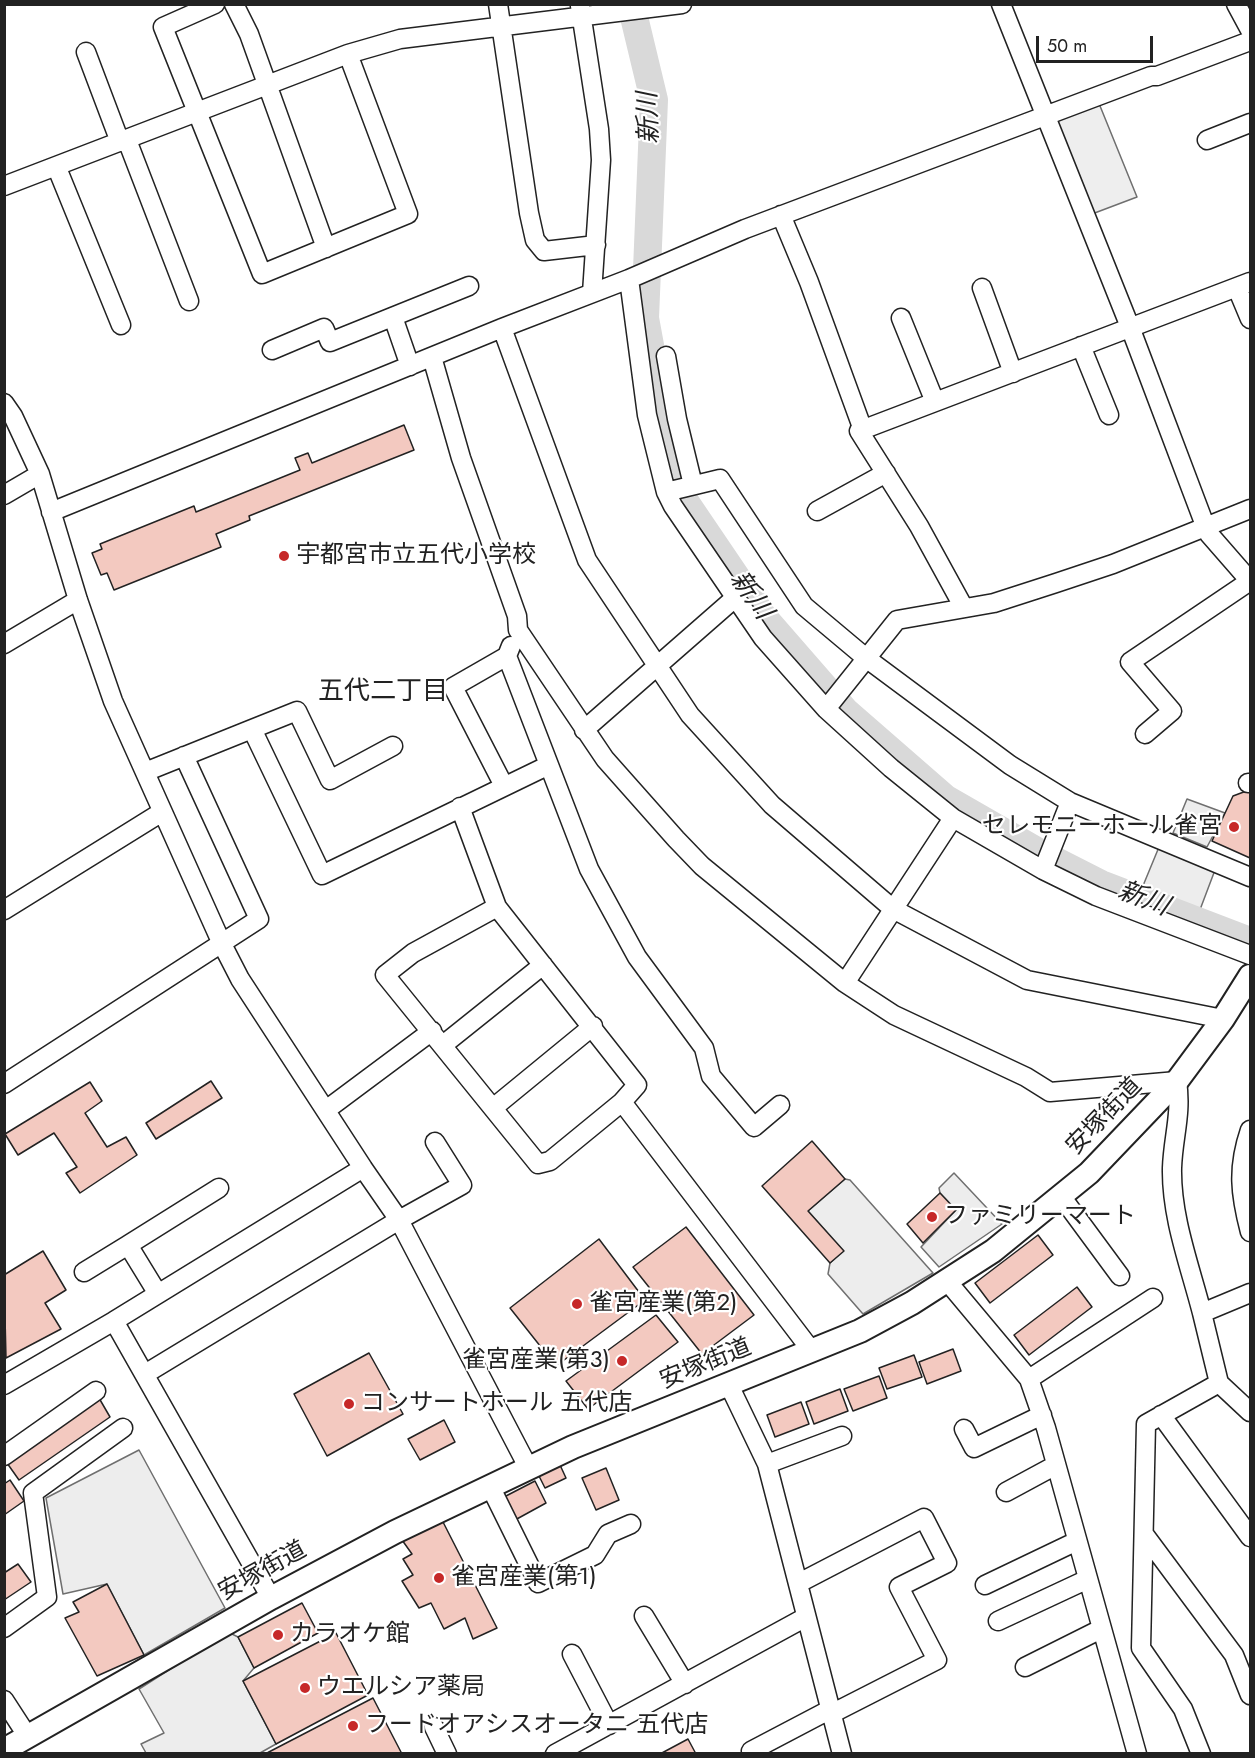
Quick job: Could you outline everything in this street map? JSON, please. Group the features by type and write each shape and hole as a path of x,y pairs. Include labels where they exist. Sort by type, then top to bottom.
{"main road":[{"name":"安塚街道","path":"4,1750 345,1558 528,1467 860,1331 912,1304 993,1251 1089,1173 1177,1081 1223,1019 1244,1001 1251,976"}],"street":[{"path":"215,4 163,27 262,274 408,214 348,54"},
{"path":"234,4 249,34 326,248"},
{"path":"498,4 535,240 544,251 596,245"},
{"path":"4,186 57,168 348,54 400,39 501,26 581,10 620,12 682,4"},
{"path":"1001,4 1130,327 1206,528 1250,581 1130,662 1172,711 1145,734"},
{"path":"1236,4 1251,30"},
{"path":"581,10 599,129 601,160 592,293"},
{"path":"51,512 502,328 634,277 781,215 1251,41"},
{"path":"86,52 189,301"},
{"path":"1207,140 1251,123"},
{"path":"57,168 121,325"},
{"path":"781,215 809,282 863,430"},
{"path":"634,277 647,415 680,489"},
{"path":"964,608 919,526 859,431 1244,285 1251,319"},
{"path":"272,350 324,328 330,342 468,286"},
{"path":"982,288 1013,372"},
{"path":"393,317 410,366"},
{"path":"901,318 935,402"},
{"path":"502,328 587,560 690,715 761,794 893,909 1027,980 1223,1019"},
{"path":"1081,346 1109,415"},
{"path":"666,356 677,419 680,489 673,506 763,638 832,701 891,768 953,818 1046,861 1096,896 1251,955"},
{"path":"432,357 461,458 516,616 518,630 605,759 702,866 845,983 894,1015 1026,1077 1050,1092 1177,1081 1180,1102 1172,1167 1176,1214 1219,1383 1251,1412"},
{"path":"4,403 13,416 40,474 78,600 113,701 222,944 240,979 399,1220 528,1467"},
{"path":"817,511 886,473"},
{"path":"4,495 40,474"},
{"path":"680,489 720,479 804,606 866,658 1010,765 1070,802 1251,877"},
{"path":"832,701 897,621 994,603 1056,584 1251,509"},
{"path":"585,730 736,597"},
{"path":"4,644 78,600"},
{"path":"504,786 453,687 507,656 518,630"},
{"path":"507,656 589,869 637,957 704,1048 711,1076 754,1127 780,1105"},
{"path":"145,772 297,711 330,780 393,747"},
{"path":"252,729 322,875 549,765"},
{"path":"4,1084 259,919 184,756"},
{"path":"1046,861 1070,802"},
{"path":"459,807 497,907 637,1085 622,1102 550,1161 538,1164 385,975 413,953 497,907"},
{"path":"4,909 162,812"},
{"path":"845,983 953,818"},
{"path":"326,1110 437,1038 543,965"},
{"path":"493,1108 592,1026"},
{"path":"622,1102 811,1350"},
{"path":"1251,1130 1245,1145 1240,1186 1251,1232"},
{"path":"145,1374 399,1220 462,1185 435,1142"},
{"path":"4,1385 114,1321 363,1168"},
{"path":"84,1272 219,1188"},
{"path":"1062,1196 1120,1276"},
{"path":"128,1245 158,1294"},
{"path":"947,1281 1029,1378 1042,1415 1137,1754"},
{"path":"1202,1313 1251,1293"},
{"path":"1029,1378 1154,1298"},
{"path":"114,1321 271,1598"},
{"path":"1201,1754 1183,1709 1141,1648 1146,1424 1219,1383"},
{"path":"729,1385 767,1464 842,1754"},
{"path":"4,1456 96,1391"},
{"path":"963,1428 974,1448 1042,1415"},
{"path":"1161,1415 1251,1538"},
{"path":"4,1628 47,1597 33,1493 123,1428"},
{"path":"767,1464 843,1436"},
{"path":"1006,1492 1056,1465"},
{"path":"490,1486 538,1583 595,1555 608,1534 631,1524"},
{"path":"751,1751 937,1660 900,1587 947,1563 924,1518 799,1583"},
{"path":"1144,1534 1234,1655 1251,1695"},
{"path":"986,1585 1077,1541"},
{"path":"998,1621 1088,1579"},
{"path":"644,1616 685,1684"},
{"path":"555,1753 806,1617"},
{"path":"1025,1667 1101,1629"},
{"path":"572,1654 609,1725"},
{"path":"4,1700 28,1737"},
{"path":"434,1727 447,1754"}],"shaded area":[{"path":"1098,101 1137,197 1092,214 1054,119"},
{"path":"1187,799 1225,813 1207,847 1173,833"},
{"path":"1159,847 1215,870 1198,915 1140,893"},
{"path":"954,1173 1002,1224 939,1267 921,1247 956,1210 940,1193 939,1188"},
{"path":"845,1179 850,1180 933,1273 863,1314 828,1274 830,1263 843,1251 808,1211"},
{"path":"139,1450 225,1608 144,1655 107,1584 63,1594 46,1498"},
{"path":"228,1632 238,1637 254,1668 243,1681 276,1744 260,1753 146,1753 141,1744 164,1733 139,1689"}],"building":[{"path":"404,425 414,450 249,516 250,520 216,534 221,547 114,590 107,573 101,575 92,553 102,549 100,544 194,506 196,512 300,470 295,458 308,453 312,463"},
{"name":"セレモニーホール雀宮","path":"1249,790 1250,858 1212,841 1233,796"},
{"path":"211,1081 222,1098 156,1139 146,1123"},
{"path":"90,1082 102,1101 85,1113 107,1147 126,1137 137,1155 80,1193 66,1173 77,1167 54,1133 18,1155 5,1134"},
{"path":"812,1141 845,1179 808,1211 844,1251 830,1263 762,1186"},
{"name":"ファミリーマート","path":"940,1193 956,1210 923,1243 907,1224"},
{"path":"686,1227 754,1315 702,1354 633,1267"},
{"path":"1038,1235 1053,1255 990,1303 975,1283"},
{"name":"雀宮産業(第2)","path":"599,1239 645,1300 556,1366 510,1308"},
{"path":"43,1251 66,1290 45,1303 61,1329 6,1358 4,1275"},
{"path":"1077,1287 1092,1307 1029,1355 1014,1335"},
{"name":"雀宮産業(第3)","path":"656,1315 678,1342 588,1409 566,1381"},
{"path":"953,1349 961,1371 927,1384 919,1362"},
{"name":"コンサートホール 五代店","path":"369,1353 403,1414 327,1456 294,1394"},
{"path":"914,1355 922,1377 887,1389 879,1368"},
{"path":"879,1376 887,1398 853,1411 844,1389"},
{"path":"840,1389 848,1411 814,1424 806,1402"},
{"path":"99,1398 110,1417 19,1480 7,1463"},
{"path":"801,1402 809,1424 775,1437 767,1415"},
{"path":"444,1420 455,1442 420,1460 408,1439"},
{"path":"560,1465 566,1478 545,1488 539,1476"},
{"path":"606,1468 619,1500 596,1510 582,1478"},
{"path":"10,1480 24,1501 4,1515 4,1484"},
{"path":"535,1481 546,1503 515,1520 504,1497"},
{"name":"雀宮産業(第1)","path":"442,1520 497,1628 473,1639 465,1618 444,1629 431,1603 419,1608 402,1581 413,1575 403,1559 412,1554 402,1540"},
{"path":"18,1564 31,1582 4,1600 4,1573"},
{"path":"107,1584 144,1655 97,1676 65,1618 79,1612 73,1602"},
{"name":"カラオケ館","path":"302,1603 318,1633 254,1668 238,1637"},
{"name":"ウエルシア薬局","path":"336,1633 368,1695 276,1744 243,1681"},
{"name":"フードオアシスオータニ 五代店","path":"373,1698 402,1754 265,1754"},
{"path":"688,1739 696,1754 660,1754"}],"waterway":[{"name":"新川","path":"633,4 654,100 645,318 669,449 684,500 764,618 845,711 946,799 1040,853 1101,884 1250,941"}],"place":[{"name":"宇都宮市立五代小学校","path":"284,556"},
{"name":"セレモニーホール雀宮","path":"1234,827"},
{"name":"ファミリーマート","path":"932,1217"},
{"name":"雀宮産業(第2)","path":"577,1304"},
{"name":"雀宮産業(第3)","path":"622,1361"},
{"name":"コンサートホール 五代店","path":"349,1404"},
{"name":"雀宮産業(第1)","path":"439,1578"},
{"name":"カラオケ館","path":"278,1635"},
{"name":"ウエルシア薬局","path":"305,1688"},
{"name":"フードオアシスオータニ 五代店","path":"353,1726"}],"district":[{"name":"五代二丁目","path":"383,693"}]}
